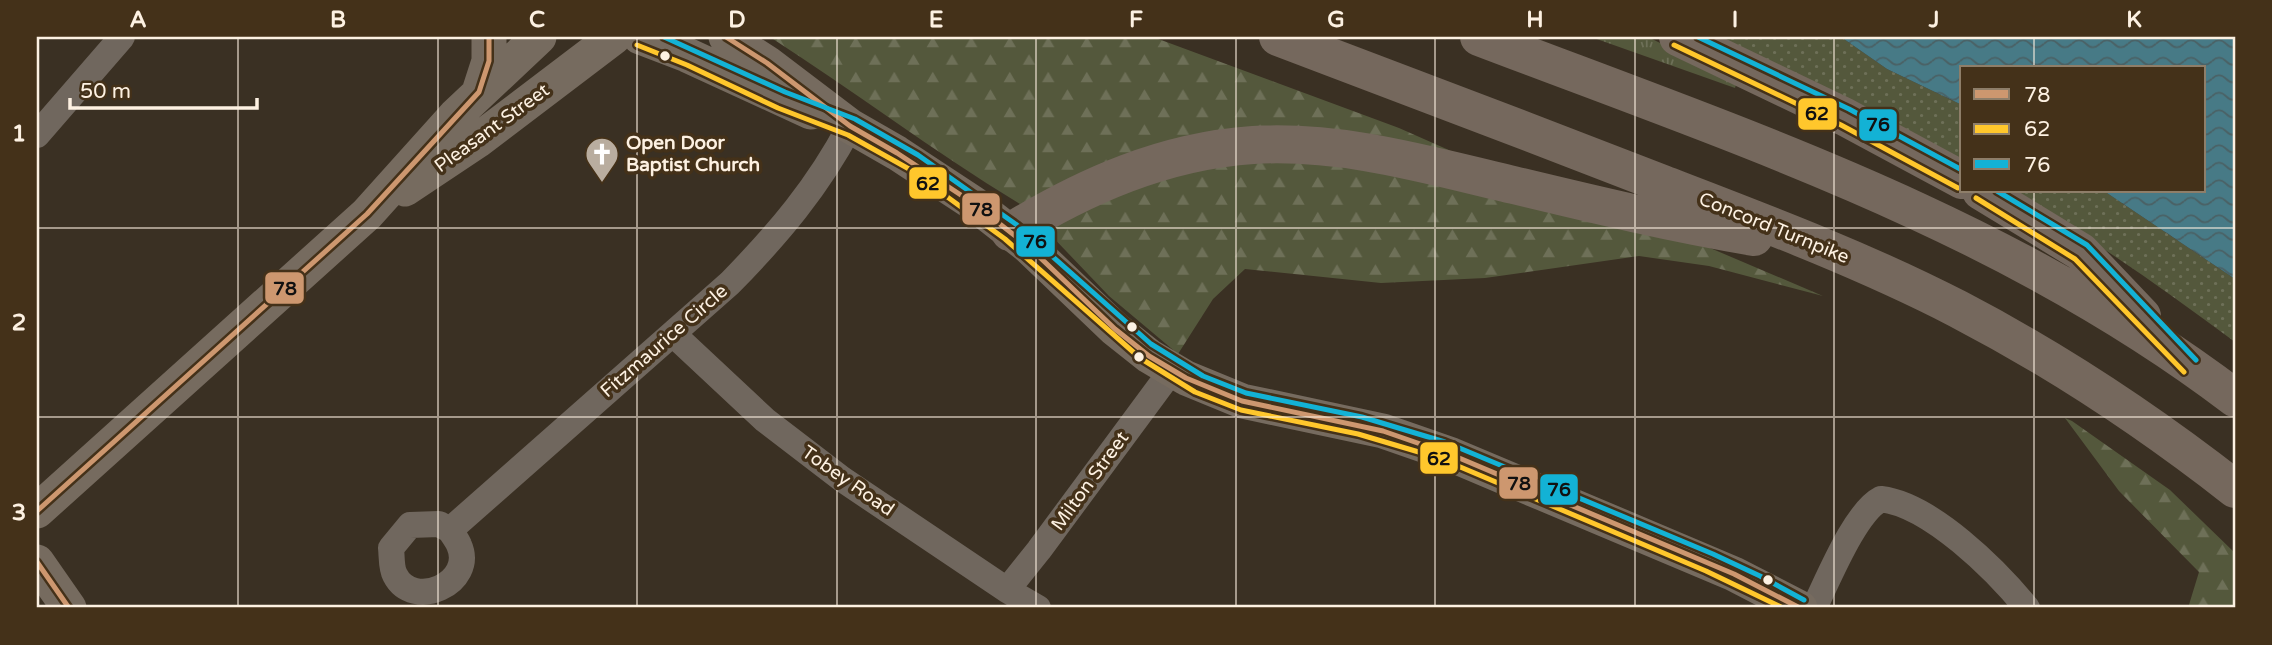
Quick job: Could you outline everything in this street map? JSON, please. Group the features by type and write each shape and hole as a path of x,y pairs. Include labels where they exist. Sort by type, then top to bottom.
{"highway":[{"name":"Concord Turnpike","path":"1278,37 1836,252 1956,309 2065,370 2151,426 2235,489"},
{"path":"1479,37 1779,151 1990,244 2132,326 2235,398"},
{"path":"1678,37 1845,117 1960,179"},
{"path":"1010,232 1090,188 1141,168 1216,150 1292,144 1384,154 1662,221 1836,252"},
{"path":"1983,192 2081,252 2190,366"}],"main road":[{"path":"479,92 489,61 489,37"},
{"name":"Pleasant Street","path":"37,511 367,214 429,143 479,92 540,37"},
{"name":"Pleasant Street","path":"367,214 477,141 614,37"},
{"path":"640,37 687,55 784,102 850,126"},
{"path":"726,37 766,63 850,126 945,184 1010,232 1115,329 1172,370 1228,397 1383,431 1452,455 1725,570 1800,608"},
{"path":"37,562 69,608"}],"street":[{"path":"37,135 122,37"},
{"name":"Fitzmaurice Circle","path":"450,530 730,283 785,223 828,168 850,126"},
{"name":"Tobey Road","path":"673,334 765,421 842,479 1038,608"},
{"name":"Milton Street","path":"1007,590 1172,370"},
{"path":"1814,608 1854,529 1866,511 1881,499 1906,504 1943,528 1975,554 2027,608"}],"green space":[{"path":"770,37 1153,37 1399,128 1451,151 1292,129 1020,204 956,164"},
{"path":"1591,37 1648,37 1737,81 1735,88"},
{"path":"1716,37 1841,37 1887,69 1960,104 1960,163"},
{"path":"1246,157 1347,160 1696,242 1823,296 1709,266 1639,256 1485,278 1381,283 1245,269 1213,299 1178,354 1109,296 1045,229 1118,186"},
{"path":"2011,192 2105,192 2235,279 2235,342 2124,263"},
{"path":"2065,418 2170,490 2235,553 2235,608 2188,608 2199,572 2119,491"}],"water":[{"path":"1841,37 2235,37 2235,279 2105,192 2206,192 2206,66 1960,66 1960,104 1887,69"}],"transit line":[{"name":"78","path":"37,511 367,214 479,92 489,61 489,37"},
{"name":"76","path":"664,37 785,92 855,119 918,155 1017,225 1151,344 1203,376 1246,393 1362,417 1445,442 1713,554 1804,600"},
{"name":"78","path":"726,37 767,63 850,126 973,203 1028,246 1115,329 1149,356 1186,378 1242,401 1383,431 1452,455 1734,574 1800,608"},
{"name":"76","path":"1698,37 1849,109 1960,169"},
{"name":"62","path":"637,45 687,65 778,108 848,135 909,169 1005,239 1140,358 1195,392 1241,410 1358,434 1439,458 1706,571 1783,608"},
{"name":"62","path":"1674,45 1841,125 1958,188"},
{"name":"76","path":"1999,192 2087,245 2196,360"},
{"name":"62","path":"1976,198 2075,259 2184,372"},
{"name":"78","path":"37,562 69,608"}],"place":[{"name":"Open Door Baptist Church","path":"602,184"}]}
